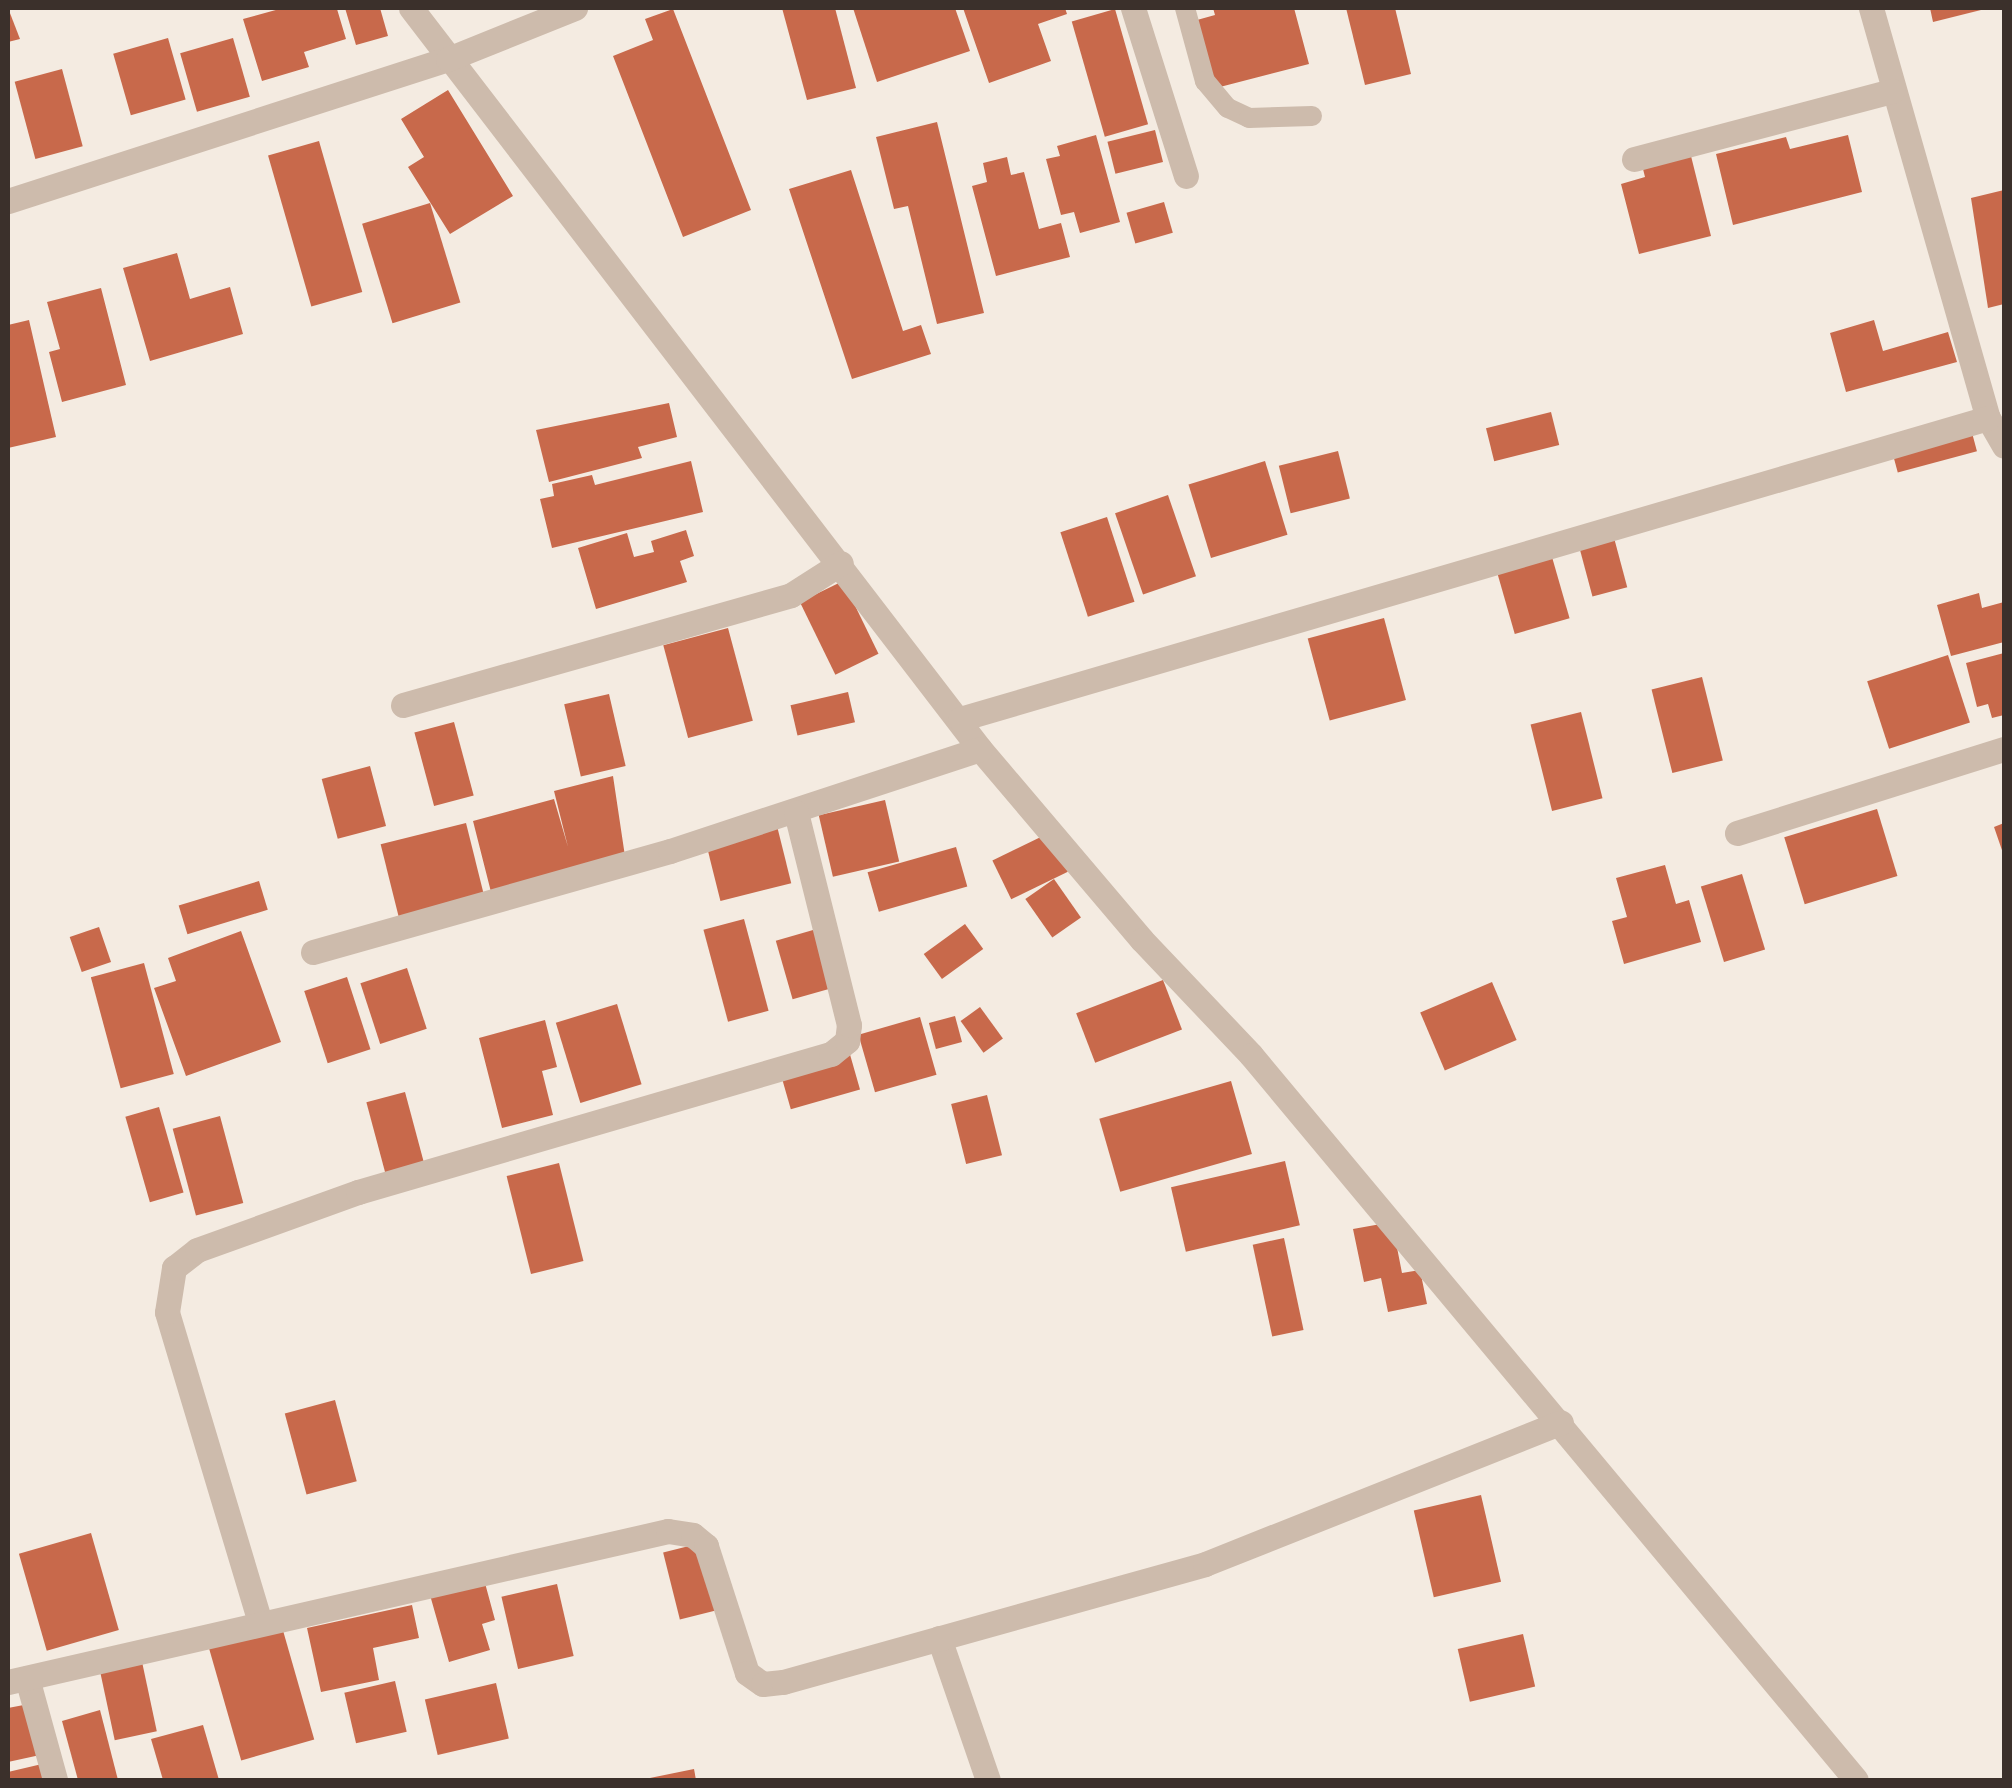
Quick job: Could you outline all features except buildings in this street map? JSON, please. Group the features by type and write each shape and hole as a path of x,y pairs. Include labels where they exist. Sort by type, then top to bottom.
{"street":[{"path":"411,8 841,563 980,749 1142,940 1251,1055 1856,1780"},
{"path":"8,201 448,59 575,8"},
{"path":"1133,8 1186,176"},
{"path":"1871,8 1988,418 2004,446"},
{"path":"1634,159 1892,90"},
{"path":"960,720 1988,418"},
{"path":"403,705 791,595 841,563"},
{"path":"313,952 796,812 980,749"},
{"path":"1736,833 2004,749"},
{"path":"259,1619 167,1312 174,1268 244,1230 358,1192 830,1054 847,1041 848,1025 796,812"},
{"path":"54,1780 17,1680 259,1619 668,1531 692,1535 706,1546 747,1672 764,1684 1205,1564 1561,1422"},
{"path":"939,1638 988,1780"}],"lane":[{"path":"1185,8 1205,81 1228,108 1249,118 1312,116"}]}
